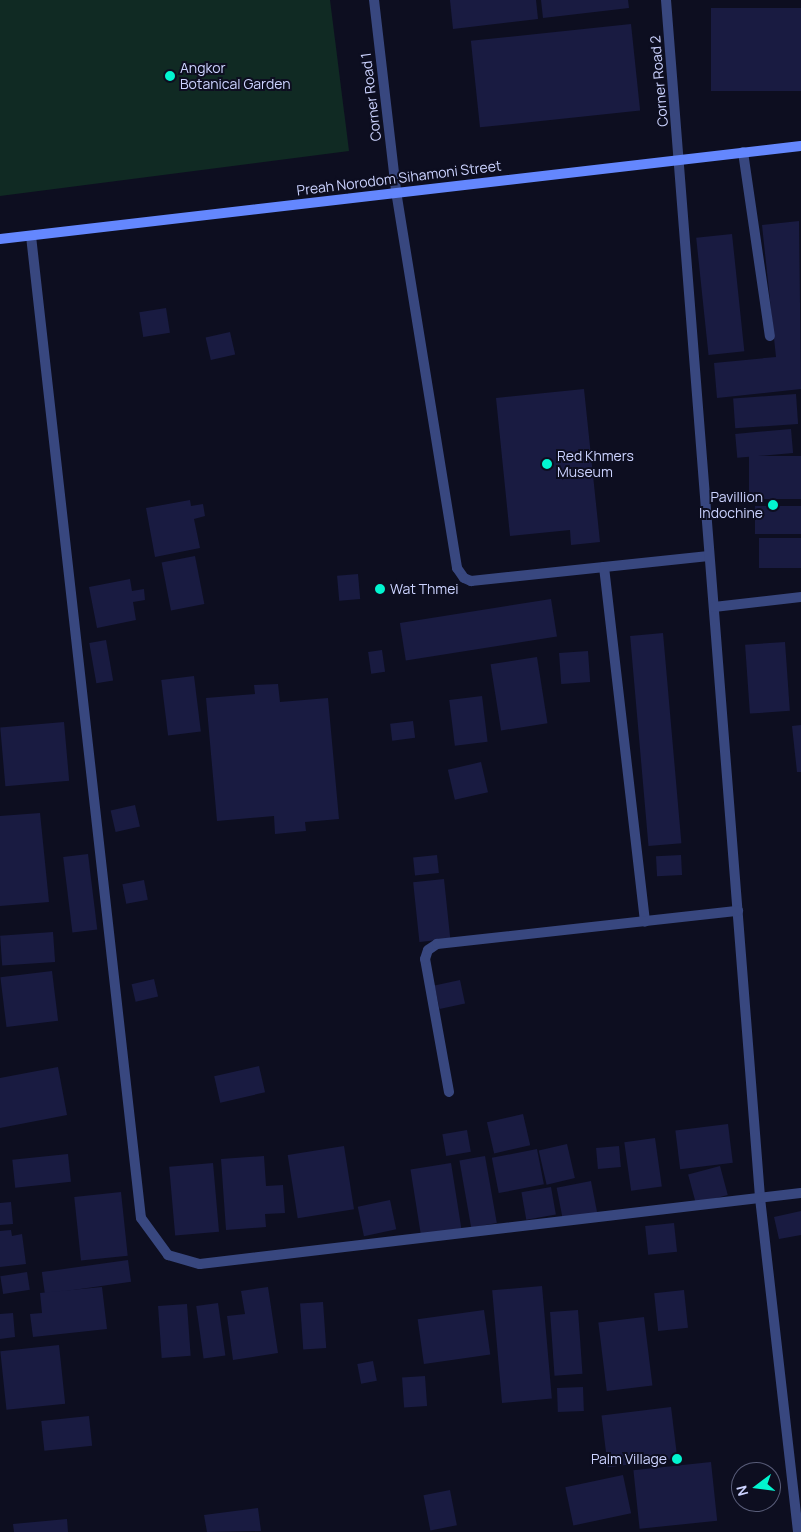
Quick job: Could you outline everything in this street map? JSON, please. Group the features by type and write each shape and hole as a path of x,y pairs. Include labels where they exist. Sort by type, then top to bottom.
{"main road":[{"name":"Preah Norodom Sihamoni Street","path":"0,239 396,191 801,146"}],"street":[{"name":"Corner Road 1","path":"374,0 396,191 457,568 471,582 604,567"},
{"name":"Corner Road 2","path":"666,0 760,1198 798,1532"},
{"path":"743,152 770,336"},
{"path":"31,236 141,1218 168,1256 200,1264 801,1193"},
{"path":"645,922 604,567 709,556"},
{"path":"714,607 801,597"},
{"path":"449,1092 425,959 428,950 437,944 738,911"}],"green space":[{"name":"Angkor Botanical Garden","path":"0,0 330,0 349,151 0,196"}],"building":[{"path":"450,0 536,0 538,19 453,29"},
{"path":"541,0 628,0 629,8 543,18"},
{"path":"711,8 801,8 801,91 711,91"},
{"path":"631,24 640,111 480,127 471,41"},
{"path":"799,221 801,389 717,398 714,363 776,357 762,225"},
{"path":"732,234 744,351 709,355 696,238"},
{"path":"166,308 170,333 143,337 139,312"},
{"path":"230,332 235,354 211,360 206,338"},
{"name":"Red Khmers Museum","path":"584,389 600,542 571,545 570,530 510,536 496,398"},
{"path":"796,394 798,424 735,428 733,398"},
{"path":"791,429 793,453 737,458 735,434"},
{"path":"749,456 801,456 801,499 749,499"},
{"path":"190,500 191,506 203,504 205,516 194,519 200,548 155,557 146,508"},
{"path":"755,506 801,506 801,534 755,534"},
{"path":"759,538 801,538 801,568 759,568"},
{"path":"195,556 204,604 171,611 162,562"},
{"path":"358,574 360,599 339,601 337,576"},
{"path":"130,579 132,591 144,589 145,600 133,602 136,620 97,628 89,587"},
{"path":"551,599 557,637 406,660 400,623"},
{"path":"663,633 681,843 649,846 630,636"},
{"path":"106,640 113,680 96,683 89,643"},
{"path":"785,642 790,711 750,714 745,645"},
{"path":"382,650 385,672 371,674 368,652"},
{"path":"588,651 590,682 561,684 559,653"},
{"path":"537,657 547,723 501,731 491,664"},
{"path":"194,676 201,732 168,736 161,680"},
{"path":"278,684 280,702 328,698 339,819 305,822 306,831 275,834 274,816 217,821 206,698 255,694 254,685"},
{"path":"482,696 488,742 455,746 449,700"},
{"path":"413,721 415,738 392,741 390,724"},
{"path":"64,722 69,781 5,786 0,728"},
{"path":"801,725 801,772 797,772 792,726"},
{"path":"481,762 488,792 455,800 448,770"},
{"path":"135,805 140,826 116,832 111,811"},
{"path":"40,813 49,902 0,906 0,816"},
{"path":"88,854 97,929 72,932 63,857"},
{"path":"437,855 439,873 415,875 413,858"},
{"path":"681,855 682,875 657,876 656,856"},
{"path":"444,879 450,939 419,942 413,882"},
{"path":"144,880 148,900 126,904 122,884"},
{"path":"53,932 55,962 2,966 0,936"},
{"path":"52,971 58,1021 6,1027 0,977"},
{"path":"154,979 158,997 136,1002 132,984"},
{"path":"460,980 465,1003 440,1009 435,985"},
{"path":"259,1066 265,1092 220,1103 214,1076"},
{"path":"58,1067 67,1115 0,1128 0,1078"},
{"path":"523,1114 530,1145 494,1154 487,1122"},
{"path":"728,1124 733,1163 680,1169 675,1130"},
{"path":"467,1130 471,1152 446,1156 442,1134"},
{"path":"655,1138 662,1187 631,1191 624,1142"},
{"path":"567,1144 575,1178 547,1185 539,1151"},
{"path":"344,1146 354,1209 298,1218 288,1155"},
{"path":"619,1146 621,1167 598,1169 596,1148"},
{"path":"537,1149 544,1184 499,1193 492,1158"},
{"path":"68,1154 71,1182 15,1188 12,1160"},
{"path":"264,1156 266,1186 283,1185 285,1213 265,1214 266,1227 226,1230 221,1159"},
{"path":"485,1156 497,1223 471,1227 459,1161"},
{"path":"213,1163 219,1232 175,1236 169,1167"},
{"path":"451,1163 461,1228 421,1235 411,1169"},
{"path":"720,1166 728,1195 696,1204 688,1175"},
{"path":"591,1181 597,1212 563,1219 557,1188"},
{"path":"551,1187 556,1215 526,1220 521,1192"},
{"path":"121,1192 128,1256 81,1261 74,1197"},
{"path":"390,1200 396,1229 364,1236 358,1207"},
{"path":"11,1202 13,1224 0,1225 0,1203"},
{"path":"801,1211 801,1235 779,1239 774,1217"},
{"path":"674,1223 677,1252 648,1255 645,1226"},
{"path":"11,1230 12,1236 22,1234 26,1264 0,1267 0,1231"},
{"path":"128,1260 131,1282 45,1294 42,1272"},
{"path":"27,1272 30,1290 3,1294 0,1276"},
{"path":"542,1286 552,1399 502,1403 492,1290"},
{"path":"102,1287 107,1329 33,1337 30,1314 42,1313 40,1293"},
{"path":"268,1287 278,1353 233,1360 227,1316 245,1314 241,1291"},
{"path":"684,1290 688,1328 658,1331 654,1293"},
{"path":"323,1302 326,1348 303,1349 300,1304"},
{"path":"218,1303 225,1355 204,1359 196,1306"},
{"path":"187,1304 191,1356 162,1358 158,1306"},
{"path":"484,1310 490,1355 424,1364 418,1319"},
{"path":"578,1310 582,1374 555,1376 550,1312"},
{"path":"13,1313 15,1337 0,1339 0,1314"},
{"path":"644,1317 652,1385 607,1391 598,1323"},
{"path":"59,1345 65,1404 6,1410 0,1351"},
{"path":"373,1361 377,1381 361,1384 357,1364"},
{"path":"425,1376 427,1406 404,1408 402,1378"},
{"path":"583,1387 584,1411 558,1412 557,1388"},
{"path":"671,1407 677,1459 608,1467 602,1416"},
{"path":"89,1416 92,1446 44,1451 41,1421"},
{"path":"711,1462 717,1521 640,1529 633,1470"},
{"path":"623,1475 631,1513 573,1525 565,1487"},
{"path":"450,1490 457,1525 430,1530 423,1495"},
{"path":"258,1508 261,1531 207,1532 204,1515"},
{"path":"67,1519 68,1532 14,1532 13,1524"}],"place":[{"name":"Angkor Botanical Garden","path":"170,76"},
{"name":"Red Khmers Museum","path":"547,464"},
{"name":"Pavillion Indochine","path":"773,505"},
{"name":"Wat Thmei","path":"380,589"},
{"name":"Palm Village","path":"677,1459"}]}
